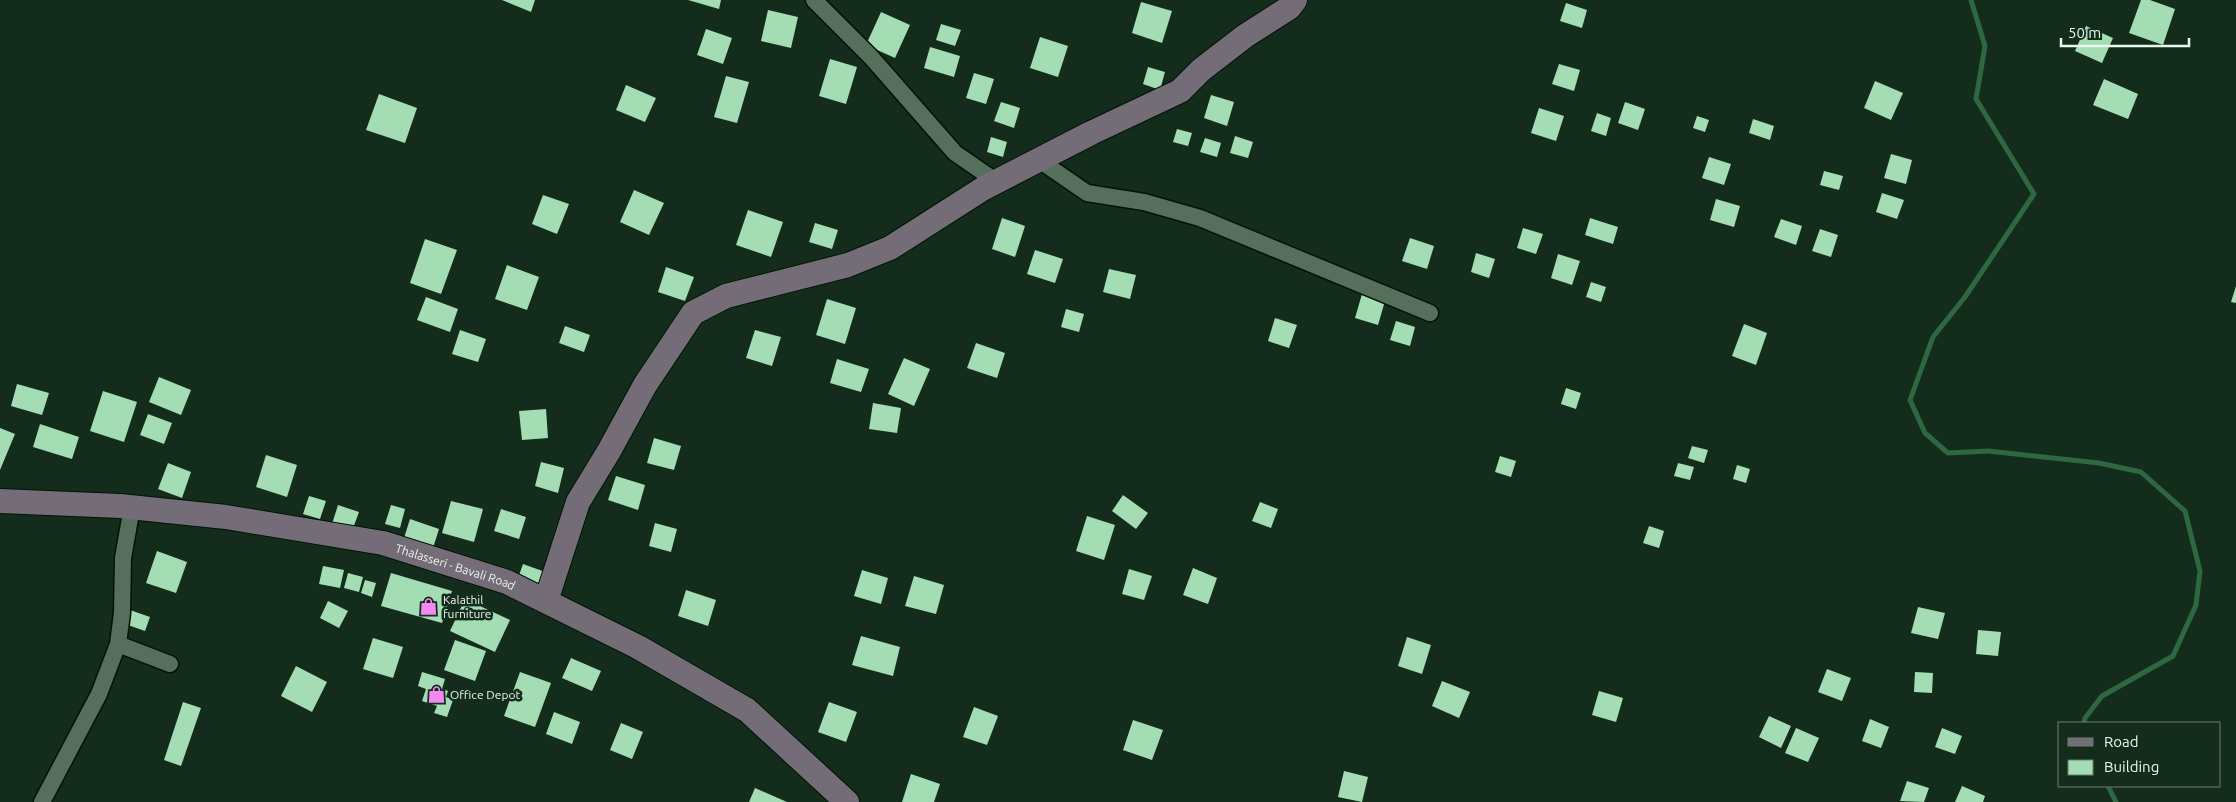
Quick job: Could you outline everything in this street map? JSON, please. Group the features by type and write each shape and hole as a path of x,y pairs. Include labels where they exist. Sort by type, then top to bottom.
{"street":[{"path":"814,0 871,57 955,153 997,182"},
{"path":"546,601 578,502 609,451 645,385 693,313 726,296 848,265 890,248 997,182 1180,91 1200,70 1245,36 1289,8 1296,0"},
{"path":"1039,160 1087,193 1144,202 1200,218 1430,313"},
{"name":"Thalasseri - Bavali Road","path":"0,501 132,508 226,517 383,544 507,582 638,647 747,710 847,802"},
{"path":"42,802 99,694 118,644 122,613 123,558 132,508"},
{"path":"118,644 170,664"}],"building":[{"path":"502,0 535,0 531,12"},
{"path":"688,0 721,0 719,9"},
{"path":"2141,0 2150,0 2175,9 2163,45 2129,33"},
{"path":"1141,2 1172,11 1162,43 1132,33"},
{"path":"1566,3 1587,10 1582,28 1560,21"},
{"path":"768,10 798,17 791,48 761,41"},
{"path":"881,12 910,25 895,58 866,45"},
{"path":"941,24 961,30 955,46 936,40"},
{"path":"2086,26 2113,38 2102,63 2075,51"},
{"path":"706,29 732,38 723,64 697,55"},
{"path":"1040,37 1068,46 1058,77 1030,68"},
{"path":"930,47 960,56 954,77 924,68"},
{"path":"830,59 857,67 846,104 819,96"},
{"path":"1559,64 1580,70 1574,91 1552,84"},
{"path":"1148,67 1165,72 1160,90 1143,84"},
{"path":"974,73 994,79 986,104 966,98"},
{"path":"726,76 749,82 737,123 714,117"},
{"path":"2104,79 2138,94 2128,119 2093,105"},
{"path":"1875,81 1903,93 1891,120 1864,108"},
{"path":"626,85 656,98 645,122 616,110"},
{"path":"379,94 417,108 405,143 366,130"},
{"path":"1211,95 1234,102 1227,126 1204,118"},
{"path":"1001,102 1020,108 1014,128 994,121"},
{"path":"1625,102 1645,109 1638,130 1618,123"},
{"path":"1539,108 1564,116 1556,141 1531,133"},
{"path":"1597,113 1611,118 1606,136 1591,131"},
{"path":"1697,116 1709,120 1705,132 1693,128"},
{"path":"1753,119 1774,126 1770,140 1749,133"},
{"path":"1177,129 1192,133 1188,146 1173,142"},
{"path":"1235,136 1253,142 1248,158 1230,153"},
{"path":"991,137 1007,142 1003,157 987,152"},
{"path":"1205,138 1221,143 1217,157 1200,152"},
{"path":"1891,154 1912,160 1906,184 1884,178"},
{"path":"1709,157 1731,164 1724,185 1702,178"},
{"path":"1824,171 1843,176 1839,190 1820,185"},
{"path":"634,190 664,203 649,235 620,222"},
{"path":"1882,193 1904,200 1897,219 1876,212"},
{"path":"543,195 569,204 557,234 532,224"},
{"path":"1716,199 1740,206 1734,227 1710,220"},
{"path":"748,210 783,222 771,257 736,245"},
{"path":"1002,218 1025,226 1015,257 992,249"},
{"path":"1590,218 1618,227 1613,244 1585,235"},
{"path":"1781,219 1802,226 1796,245 1774,237"},
{"path":"815,223 838,230 832,249 809,242"},
{"path":"1523,228 1543,234 1536,254 1517,248"},
{"path":"1820,229 1838,235 1831,257 1812,251"},
{"path":"1410,238 1434,246 1427,269 1402,261"},
{"path":"425,239 457,250 441,294 410,283"},
{"path":"1035,250 1063,259 1055,283 1027,274"},
{"path":"1476,253 1495,259 1489,278 1471,272"},
{"path":"1558,254 1580,261 1572,285 1551,278"},
{"path":"507,265 539,277 527,310 495,299"},
{"path":"666,267 694,277 685,301 658,292"},
{"path":"1109,269 1136,275 1130,299 1103,292"},
{"path":"1591,282 1606,287 1601,302 1586,297"},
{"path":"2236,286 2236,303 2231,302"},
{"path":"1362,294 1385,301 1378,325 1355,318"},
{"path":"426,297 458,309 450,332 417,320"},
{"path":"827,299 856,308 845,344 816,335"},
{"path":"1066,309 1084,314 1079,332 1061,327"},
{"path":"1275,318 1297,325 1289,348 1268,341"},
{"path":"1396,321 1415,327 1410,346 1390,340"},
{"path":"1744,324 1767,333 1756,365 1732,356"},
{"path":"565,326 590,335 584,352 559,343"},
{"path":"460,330 486,339 478,362 452,354"},
{"path":"755,330 781,337 772,366 746,358"},
{"path":"976,343 1005,353 997,378 967,368"},
{"path":"904,358 930,369 914,406 888,394"},
{"path":"837,359 869,369 861,392 830,383"},
{"path":"159,377 191,390 181,415 149,402"},
{"path":"17,384 49,393 42,415 11,406"},
{"path":"1566,388 1581,393 1576,409 1561,404"},
{"path":"103,391 137,402 124,442 90,431"},
{"path":"873,403 901,408 897,433 869,429"},
{"path":"546,409 548,438 522,440 519,411"},
{"path":"148,414 172,423 164,444 140,435"},
{"path":"40,424 79,437 72,459 33,447"},
{"path":"0,428 15,434 0,470"},
{"path":"654,438 681,446 674,470 647,463"},
{"path":"1692,446 1708,450 1704,463 1688,458"},
{"path":"266,455 297,465 287,497 256,487"},
{"path":"1500,456 1516,461 1511,477 1495,472"},
{"path":"541,462 564,468 558,493 535,486"},
{"path":"168,463 191,472 182,498 158,489"},
{"path":"1678,463 1694,467 1690,480 1674,476"},
{"path":"1737,465 1750,469 1746,483 1733,479"},
{"path":"616,476 645,485 638,510 608,500"},
{"path":"1123,495 1148,513 1136,529 1112,511"},
{"path":"309,496 326,501 320,519 303,514"},
{"path":"451,501 483,509 474,542 442,533"},
{"path":"1260,502 1278,509 1271,528 1252,521"},
{"path":"338,505 359,512 352,531 332,524"},
{"path":"391,505 405,509 400,528 385,524"},
{"path":"501,509 526,517 519,539 494,531"},
{"path":"1087,516 1115,525 1104,560 1076,551"},
{"path":"410,519 439,529 433,548 404,538"},
{"path":"655,523 677,529 671,552 649,546"},
{"path":"1649,526 1664,531 1659,548 1643,543"},
{"path":"157,551 187,562 176,593 146,583"},
{"path":"523,564 548,573 541,593 516,584"},
{"path":"323,566 344,570 340,588 319,584"},
{"path":"1193,568 1217,578 1208,604 1183,595"},
{"path":"1129,569 1152,576 1144,600 1122,594"},
{"path":"862,570 888,578 881,604 854,596"},
{"path":"348,573 363,577 359,592 344,588"},
{"path":"391,573 452,591 442,623 381,606"},
{"path":"914,576 944,585 936,614 905,606"},
{"path":"365,580 376,583 372,597 361,593"},
{"path":"686,590 716,600 708,626 678,616"},
{"path":"465,599 510,620 495,652 450,631"},
{"path":"328,601 348,611 339,628 320,618"},
{"path":"1918,607 1945,613 1938,639 1911,633"},
{"path":"130,610 150,617 145,631 125,624"},
{"path":"1978,630 2001,632 1998,656 1976,654"},
{"path":"861,636 900,647 893,676 852,665"},
{"path":"1407,637 1431,645 1422,674 1398,666"},
{"path":"373,638 403,647 393,678 363,669"},
{"path":"455,640 486,651 475,681 444,670"},
{"path":"571,658 601,671 592,691 562,678"},
{"path":"296,666 327,682 312,712 281,696"},
{"path":"1827,669 1851,678 1842,701 1818,692"},
{"name":"Office Depot","path":"422,672 445,679 442,689 448,691 446,697 453,700 447,717 434,713 437,706 422,701 426,689 418,686"},
{"path":"520,672 551,683 535,727 504,716"},
{"path":"1915,672 1933,673 1932,693 1914,692"},
{"path":"1442,681 1470,692 1459,718 1432,706"},
{"path":"1599,691 1623,698 1616,722 1592,715"},
{"path":"183,702 201,708 181,766 164,760"},
{"path":"829,702 857,712 846,742 818,732"},
{"path":"974,707 998,716 987,745 963,737"},
{"path":"554,712 580,722 572,744 546,734"},
{"path":"1769,716 1791,726 1781,748 1759,737"},
{"path":"1870,719 1889,727 1881,748 1862,741"},
{"path":"1133,720 1163,730 1152,760 1123,750"},
{"path":"621,723 643,732 632,759 610,750"},
{"path":"1796,728 1819,738 1808,762 1785,753"},
{"path":"1942,728 1962,736 1955,754 1935,747"},
{"path":"1344,771 1368,777 1362,802 1338,797"},
{"path":"911,774 940,784 934,802 902,802"},
{"path":"1907,781 1929,788 1924,802 1900,801"},
{"path":"1962,786 1985,796 1983,802 1955,802"},
{"path":"755,788 787,802 749,802"}],"waterway":[{"path":"1971,0 1985,46 1976,99 2034,194 1965,297 1933,337 1910,400 1925,433 1948,453 1988,451 2099,463 2141,472 2185,511 2200,571 2196,605 2173,656 2102,696 2085,718 2084,722"},
{"path":"2108,787 2116,802"}],"place":[{"name":"Kalathil furniture","path":"429,606"},
{"name":"Office Depot","path":"436,694"}]}
